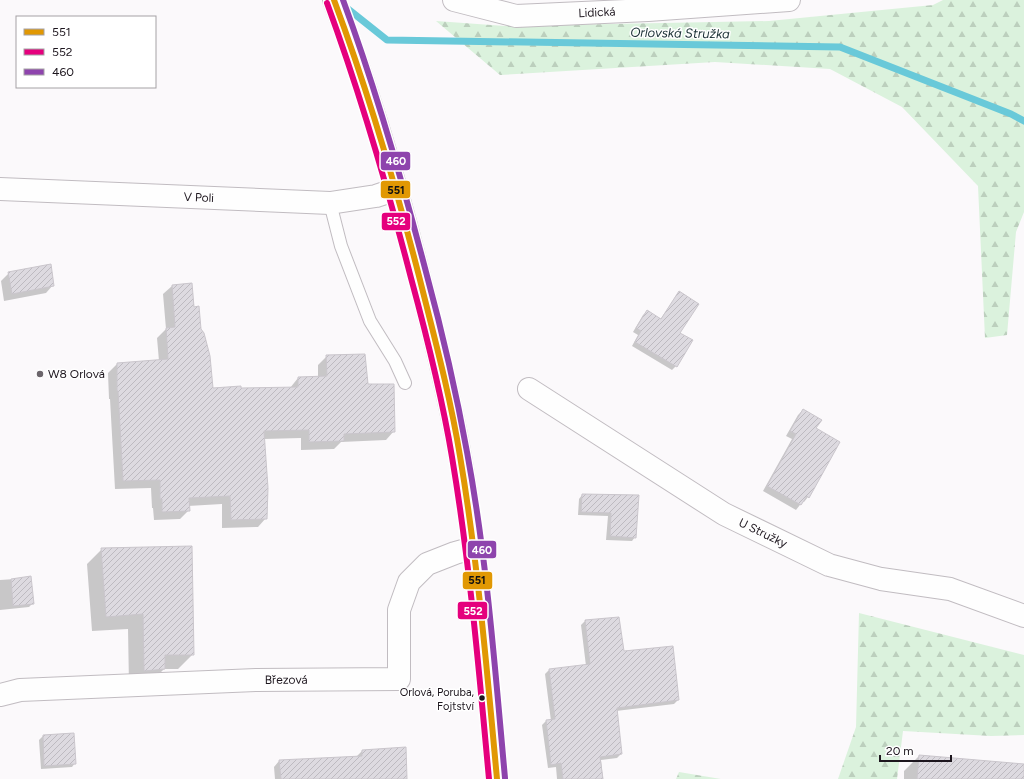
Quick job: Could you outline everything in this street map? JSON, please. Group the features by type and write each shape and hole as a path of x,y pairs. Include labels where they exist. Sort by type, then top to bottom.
{"street":[{"path":"334,0 353,48 397,189 448,394 464,478 474,548 497,779"},
{"name":"Lidická","path":"454,0 516,16 648,10 789,0"},
{"name":"V Poli","path":"0,190 330,203 376,196 397,189"},
{"name":"U Stružky","path":"529,389 724,514 829,565 881,579 950,589 1024,616"},
{"name":"Březová","path":"0,695 20,690 256,680 399,679 399,610 409,582 427,564 455,553 474,548"}],"lane":[{"path":"330,203 341,246 370,321 395,361 405,383"}],"green space":[{"path":"943,0 1024,0 1024,212 1016,232 1007,335 985,338 978,186 902,107 830,69 715,62 500,75 436,21 505,26 769,21 933,5"},
{"path":"859,613 1024,655 1024,735 991,736 903,731 897,779 838,779 856,727"},
{"path":"679,772 721,779 676,779"}],"building":[{"path":"51,264 54,286 12,294 8,272"},
{"path":"192,283 194,307 199,306 201,329 204,333 210,356 213,388 241,386 241,388 298,387 298,377 327,376 326,355 365,354 368,384 394,384 395,432 344,434 344,441 309,442 309,430 264,431 268,488 267,519 231,520 230,496 189,498 190,511 162,512 160,480 123,481 117,391 117,363 168,359 166,328 175,327 172,285"},
{"path":"679,291 699,304 680,333 693,340 677,367 635,342 641,331 636,328 647,310 661,319"},
{"path":"803,409 822,420 816,428 840,442 809,498 807,496 801,505 767,486 796,434 790,431"},
{"path":"582,494 639,495 636,538 610,536 611,513 581,512"},
{"path":"192,546 194,655 165,655 165,669 144,671 143,614 106,617 101,548"},
{"path":"31,576 34,604 13,606 11,579"},
{"path":"619,617 624,651 673,646 679,700 617,708 622,754 600,757 603,779 563,779 561,763 551,765 546,720 555,719 549,669 590,664 585,620"},
{"path":"74,733 76,764 44,766 43,735"},
{"path":"406,747 407,779 281,779 279,760 362,756 362,750"},
{"path":"919,755 1024,764 1024,779 917,779"}],"waterway":[{"name":"Orlovská Stružka","path":"343,5 387,40 840,47 1011,114 1024,121"}],"transit line":[{"name":"551","path":"334,0 370,103 391,172 419,276 451,411 460,456 472,536 486,658 497,779"},
{"name":"460","path":"343,0 367,67 398,169 438,316 458,406 480,533 494,655 505,778"},
{"name":"552","path":"327,3 351,71 383,174 423,322 444,412 464,537 478,658 489,779"}],"place":[{"name":"W8 Orlová","path":"40,374"},
{"name":"Orlová, Poruba, Fojtství","path":"482,698"}]}
